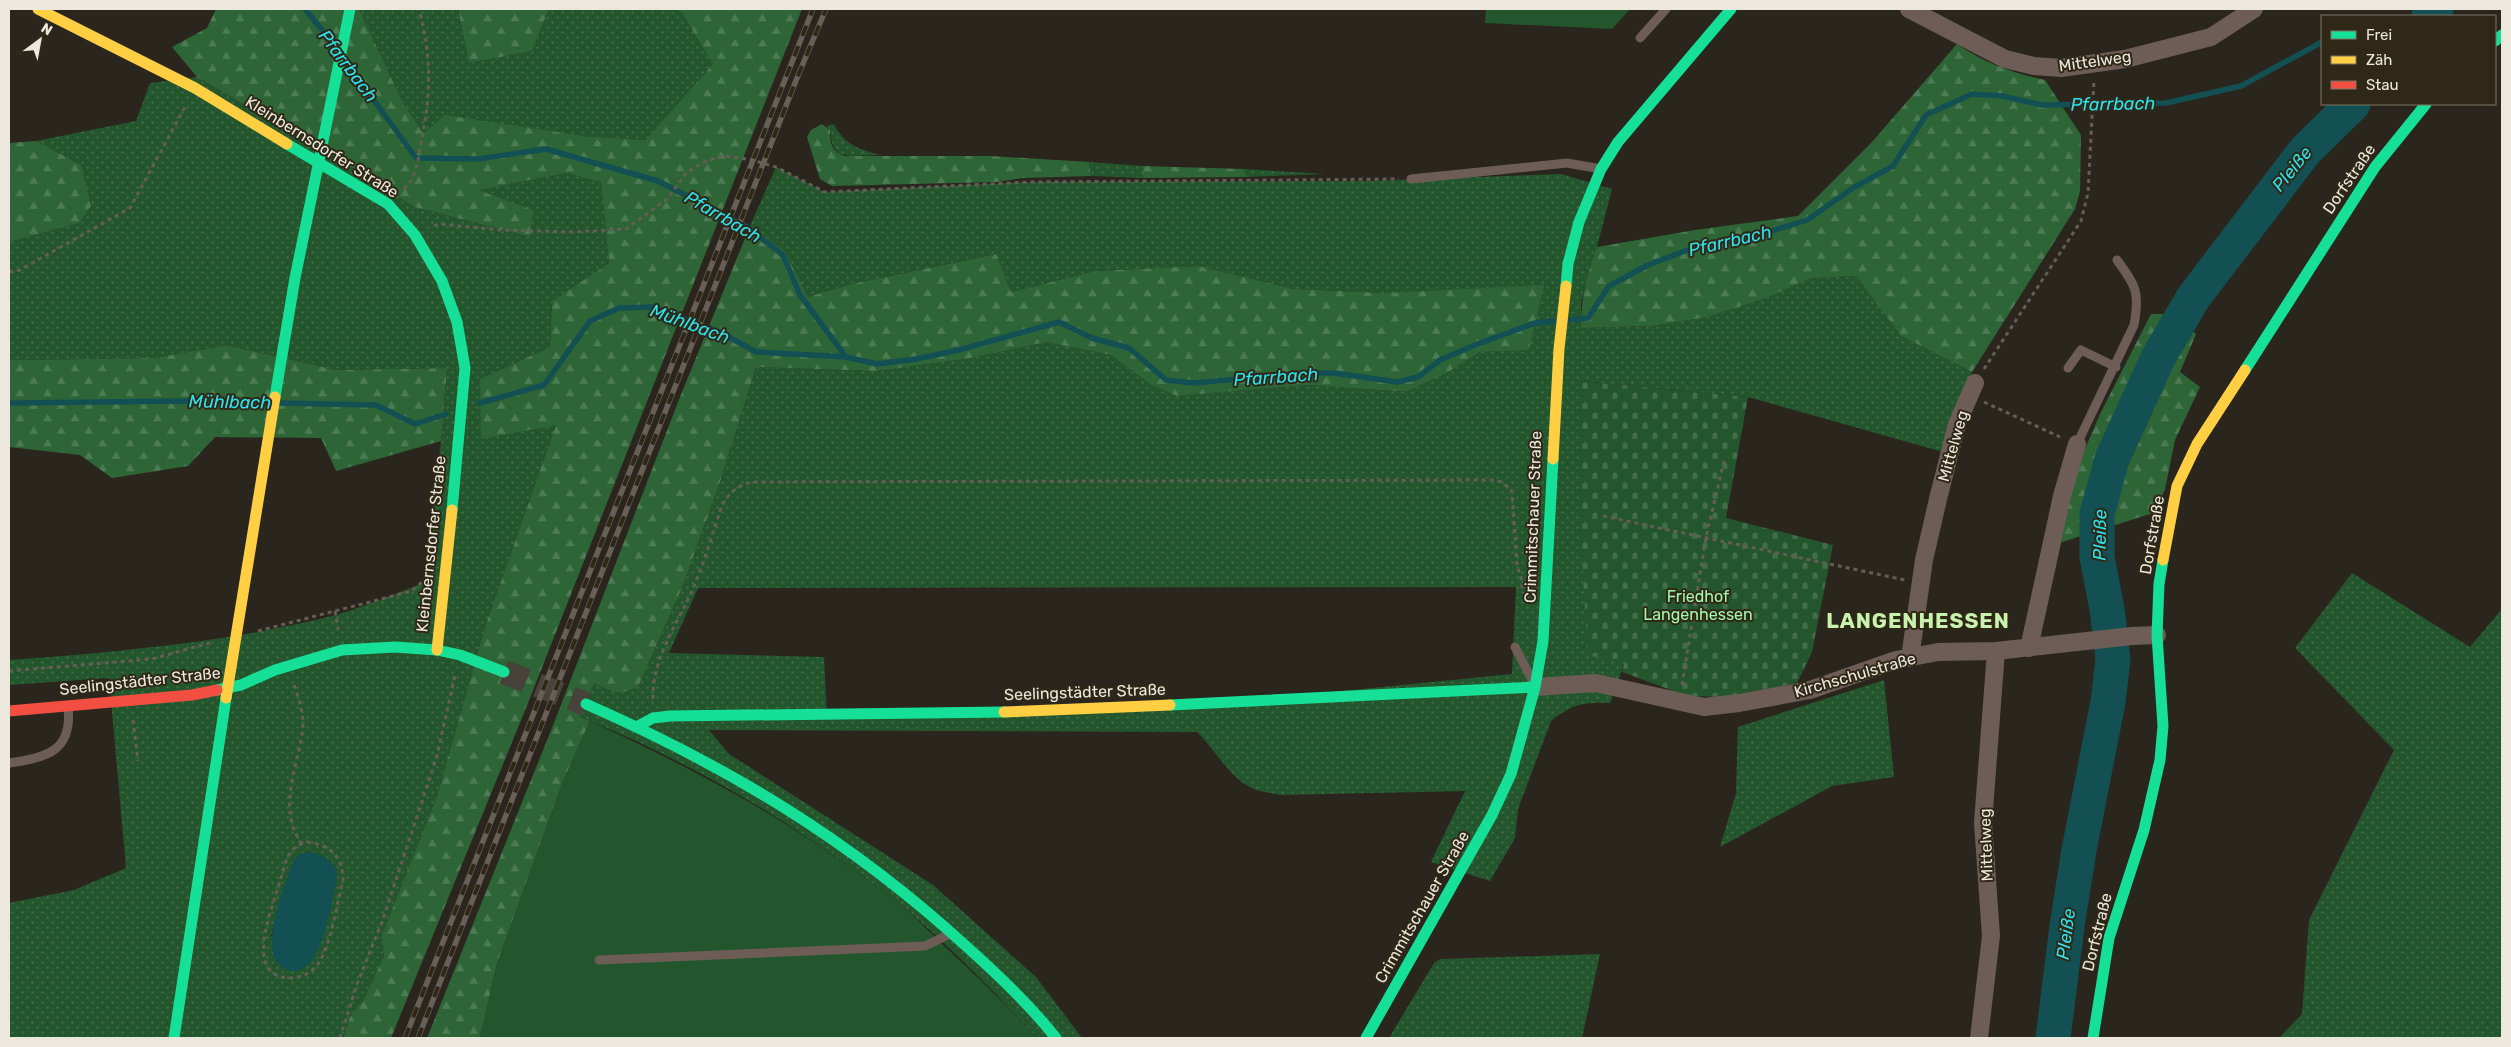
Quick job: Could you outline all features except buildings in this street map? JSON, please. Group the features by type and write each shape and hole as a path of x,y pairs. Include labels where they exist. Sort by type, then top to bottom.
{"street":[{"name":"Kleinbernsdorfer Straße","path":"38,9 196,88 388,204 415,235 442,281 454,314 465,368 446,578 436,650"},
{"path":"174,1038 218,763 248,554 295,278 350,9"},
{"name":"Crimmitschauer Straße","path":"1366,1038 1492,815 1511,774 1535,687 1543,641 1548,582 1554,413 1559,348 1568,264 1578,222 1601,169 1618,142 1731,9"},
{"name":"Mittelweg","path":"1909,9 2005,59 2034,66 2061,68 2125,58 2211,37 2254,9"},
{"name":"Dorfstraße","path":"2092,1038 2109,938 2144,830 2160,760 2163,726 2157,636 2159,584 2177,486 2197,444 2374,167 2425,105"},
{"name":"Mittelweg","path":"1910,658 1920,583 1957,424 1972,389"},
{"path":"2029,648 2062,496 2077,444"},
{"name":"Kirchschulstraße","path":"1535,687 1596,683 1678,703 1704,707 1739,704 1810,690 1874,666 1959,650 1996,651 2132,636 2157,636"},
{"name":"Seelingstädter Straße","path":"9,711 192,695 241,685 275,670 342,650 395,647 436,650 460,655 504,672"},
{"name":"Mittelweg","path":"1979,1038 1990,936 1984,823 1996,651"},
{"name":"Seelingstädter Straße","path":"638,726 653,718 670,716 1042,711 1535,687"},
{"path":"586,704 638,726 749,783 804,817 903,889 953,933 1006,984 1056,1038"}],"lane":[{"path":"1640,38 1666,9"},
{"path":"1411,179 1567,163 1601,169"},
{"path":"2077,444 2116,367 2134,325 2138,304 2134,284 2117,260"},
{"path":"2068,368 2081,350 2116,367"},
{"path":"1515,647 1535,687"},
{"path":"9,763 42,758 56,749 66,735 69,726 68,706"},
{"path":"599,960 925,946 953,933"}],"path":[{"path":"416,170 429,103 429,72 419,9"},
{"path":"2077,444 2024,422 1972,389 2000,342 2081,221 2088,193 2094,81"},
{"path":"9,272 20,270 130,208 196,88"},
{"path":"415,235 438,224 500,230 616,232 634,225 667,199 687,172 706,161 725,156 752,160 776,167 825,192 1030,182 1371,181 1411,179"},
{"path":"1678,703 1706,537 1724,457"},
{"path":"653,718 653,684 662,651 690,595 722,505 728,494 750,482 1492,480 1502,482 1512,491 1517,565 1522,578"},
{"path":"1603,516 1920,583"},
{"path":"340,1038 356,984 382,922 437,756 460,655"},
{"path":"301,843 293,830 288,799 302,734 302,707"},
{"path":"133,724 138,761"},
{"path":"301,843 313,843 335,854 342,863 343,880 319,962 307,974 290,978 274,973 268,967 264,959 263,938 286,861 291,852 301,843"}],"green space":[{"path":"216,9 359,9 403,103 423,134 445,115 583,136 646,140 713,64 682,13 676,9 802,9 526,708 391,1038 343,1038 350,1017 364,999 384,956 381,937 437,796 485,627 556,425 481,439 480,379 550,347 552,301 609,263 601,182 568,173 478,190 533,210 530,237 414,207 345,163 197,77 172,47 207,28"},
{"path":"359,9 458,9 469,63 532,51 549,9 676,9 682,13 713,64 647,140 583,136 423,135 403,103"},
{"path":"458,9 549,9 532,51 469,63"},
{"path":"1486,9 1630,9 1612,29 1485,23"},
{"path":"1957,44 1978,57 1999,66 2045,80 2081,135 2080,191 2075,209 1972,372 1901,336 1856,276 1812,278 1766,298 1708,317 1652,326 1581,328 1585,287 1597,247 1695,230 1798,216 1872,142"},
{"path":"197,77 345,163 414,207 529,237 477,190 568,173 601,181 609,263 552,301 550,347 480,379 556,425 485,627 437,796 381,937 384,956 364,999 350,1017 343,1038 9,1038 9,903 74,890 126,868 109,678 9,685 9,660 128,650 285,627 337,615 424,583 441,441 447,368 336,370 226,345 155,358 9,360 9,242 78,223 80,165 36,141 136,121 150,83","holes":["311,852 330,861 337,877 321,940 271,936 293,862 300,854"]},
{"path":"822,124 830,130 834,149 845,156 990,156 1089,162 1091,176 1023,178 996,182 832,186 820,179 807,137 811,130"},
{"path":"834,124 842,137 847,141 866,151 880,155 851,156 840,154 832,144 827,126"},
{"path":"36,141 81,165 91,206 79,223 9,242 9,143"},
{"path":"1089,162 1143,166 1143,178 1091,176"},
{"path":"1143,166 1243,169 1246,175 1245,177 1143,178"},
{"path":"776,167 825,192 1030,182 1371,181 1561,174 1612,189 1581,303 1581,328 1652,326 1708,317 1766,298 1812,278 1856,276 1901,336 1972,372 1952,414 1943,452 1748,397 1580,381 1624,664 1610,703 1579,705 1565,711 1551,721 1518,809 1515,838 1490,881 1431,862 1465,791 1280,795 1259,791 1238,779 1197,732 709,730 729,754 933,885 1036,977 1082,1038 1037,1038 953,951 899,904 826,850 746,799 705,776 621,734 580,717 594,682 639,685 682,588 720,482 756,367 877,371 972,358 1046,342 1111,355 1151,385 1177,396 1309,385 1406,392 1445,374 1480,352 1529,349 1385,293 1294,289 1198,266 1095,271 1011,292 995,254 851,284 808,297 785,251 750,226","holes":["1516,587 1512,674 1194,706 827,717 824,657 669,653 698,588"]},
{"path":"1243,169 1325,174 1245,177"},
{"path":"750,226 785,251 808,297 851,284 996,254 1011,292 1095,271 1198,266 1294,289 1385,293 1544,285 1529,350 1480,352 1445,374 1406,392 1309,385 1177,396 1151,385 1111,355 1046,342 972,358 877,371 756,367 720,482 682,588 639,685 626,691 616,692 594,683 580,717 590,721 562,784 497,964 480,1038 427,1038 554,723 680,397"},
{"path":"2151,314 2172,314 2196,334 2180,372 2200,387 2175,440 2165,489 2153,513 2056,544 2081,458 2101,412"},
{"path":"226,345 336,370 447,368 441,441 336,471 321,438 215,437 188,466 112,478 80,455 9,447 9,360 155,358"},
{"name":"Friedhof Langenhessen","path":"1580,381 1748,397 1726,518 1833,545 1812,652 1797,683 1725,697 1687,696 1622,672 1624,664 1588,655 1581,545"},
{"path":"2352,573 2470,647 2502,609 2502,1038 2279,1038 2302,1014 2309,920 2394,750 2295,648"},
{"path":"1884,680 1894,777 1832,786 1720,847 1736,793 1738,727"},
{"path":"590,721 671,760 750,803 789,826 863,876 915,917 990,989 1037,1038 480,1038 497,964 562,784"},
{"path":"1600,954 1582,1038 1389,1038 1434,963 1440,959"}],"water":[{"path":"311,852 329,860 335,867 337,877 321,943 307,966 291,971 278,963 273,952 274,921 293,862 299,854"}],"waterway":[{"name":"Pfarrbach","path":"305,9 335,46"},
{"name":"Pleiße","path":"2430,15 2436,9"},
{"name":"Pfarrbach","path":"1569,320 1588,318 1609,286 1648,265 1698,246 1756,236 1807,220 1853,188 1893,166 1926,115 1972,94 2002,96 2042,105 2166,103 2241,86 2321,43"},
{"name":"Pfarrbach","path":"346,62 416,158 478,159 546,149 658,181 747,227 783,255 800,295 846,357 877,364 916,359 959,350 1059,322 1092,338 1129,348 1166,380 1194,383 1306,373 1334,373 1397,382 1418,377 1440,360 1475,345 1535,323 1557,321"},
{"name":"Pleiße","path":"2053,1038 2079,850 2108,702 2113,659 2107,609 2097,557 2097,514 2112,459 2158,358 2193,298 2305,151 2352,105"},
{"name":"Mühlbach","path":"480,403 544,385 590,321 619,308 653,307 720,332 756,352 846,357"},
{"name":"Mühlbach","path":"9,403 188,401 269,403"},
{"name":"Mühlbach","path":"278,403 376,405 415,424 446,414"}],"tunnel":[{"path":"504,672 586,704"}],"railway":[{"path":"405,1038 813,9"},
{"path":"418,1038 797,78 826,9"}],"traffic: fast":[{"path":"275,397 295,278 350,9"},
{"path":"1566,286 1568,264 1579,222 1601,169 1618,142 1731,9"},
{"path":"2496,40 2502,35"},
{"path":"2245,370 2375,167 2425,105"},
{"path":"287,144 388,204 415,235 442,281 457,322 465,368 452,510"},
{"path":"1366,1038 1492,815 1511,774 1535,687 1543,641 1553,459"},
{"path":"2093,1038 2109,938 2144,830 2160,760 2163,726 2157,635 2159,584 2163,560"},
{"path":"217,690 241,685 275,670 342,650 395,647 437,650 460,655 504,672"},
{"path":"1170,705 1535,687"},
{"path":"174,1038 226,698"},
{"path":"586,704 689,753 738,780 832,839 878,872 966,946 1013,990 1056,1038"},
{"path":"638,726 653,718 670,716 1004,712"}],"traffic: slow":[{"path":"38,9 195,88 287,144"},
{"path":"1553,459 1559,349 1566,286"},
{"path":"2163,560 2177,486 2197,444 2245,370"},
{"path":"226,698 275,397"},
{"path":"437,650 452,510"},
{"path":"1004,712 1170,705"}],"traffic: jam":[{"path":"9,711 192,695 217,690"}],"district":[{"name":"LANGENHESSEN","path":"1918,620"}]}
